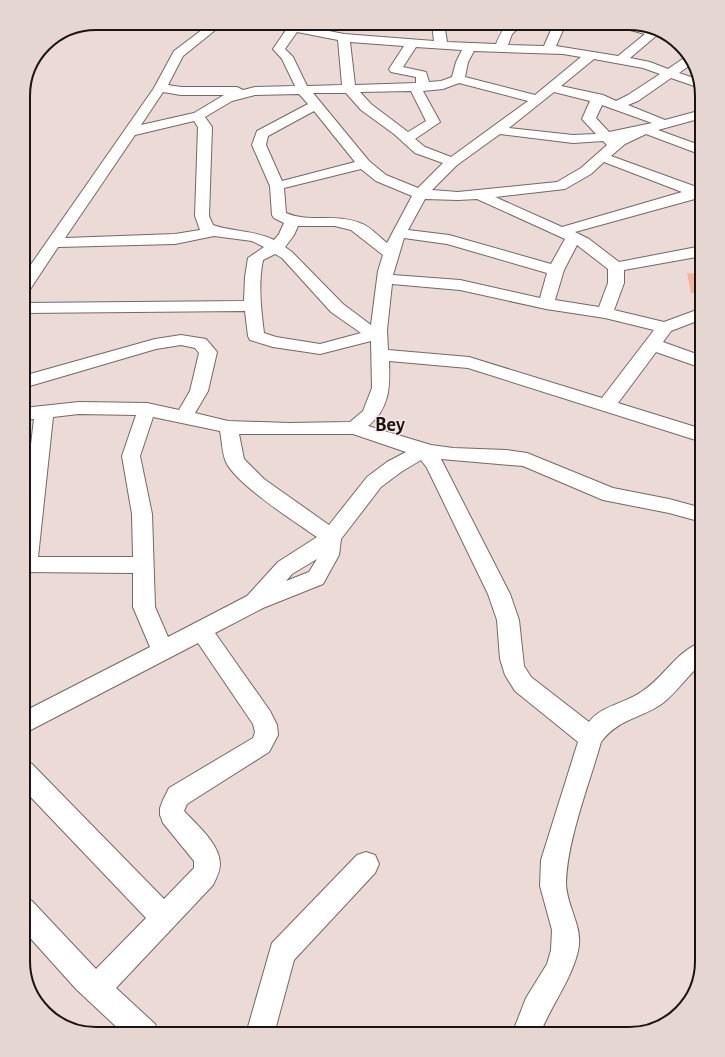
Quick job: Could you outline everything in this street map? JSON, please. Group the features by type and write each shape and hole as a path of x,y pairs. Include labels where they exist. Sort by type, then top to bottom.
{"street":[{"path":"30,278 160,88 178,54 209,30"},
{"path":"293,30 280,49 286,57 303,90 364,164 381,178 420,194 458,196 478,195 560,186 586,171 602,157 610,142"},
{"path":"304,30 344,38 470,47 549,49 646,65 693,82"},
{"path":"439,30 441,45"},
{"path":"501,48 507,32 509,30"},
{"path":"549,49 554,36 558,30"},
{"path":"621,60 652,35"},
{"path":"344,38 349,88 366,107 407,138 420,150 452,162"},
{"path":"407,138 433,122 419,87 422,75 395,69 412,43"},
{"path":"458,79 462,62 470,47"},
{"path":"354,428 371,414 381,388 378,343 385,279 391,254 420,194 452,162 552,88 590,56"},
{"path":"616,105 633,98 669,72 681,68 686,63"},
{"path":"160,88 181,92 419,87 443,85 458,79 537,99"},
{"path":"552,88 598,98 643,113 664,124"},
{"path":"130,132 198,116 227,98 255,91"},
{"path":"598,98 589,119 610,142"},
{"path":"315,105 262,134 259,145 278,186 279,215 292,221 335,222 356,226 391,254"},
{"path":"198,116 205,127 202,216 206,228 215,231 256,237 287,255 337,308 378,343"},
{"path":"497,130 552,138 610,142 620,141 645,130 695,116"},
{"path":"645,130 695,148"},
{"path":"602,157 695,192"},
{"path":"278,186 364,164"},
{"path":"568,234 695,194"},
{"path":"478,195 584,242 616,267 695,253"},
{"path":"292,221 288,236 275,247 256,258 252,272 252,306 256,336 272,342 320,349 378,343 469,363 695,434"},
{"path":"54,243 175,239 215,231"},
{"path":"400,233 449,240 556,270"},
{"path":"546,304 568,234"},
{"path":"605,313 616,283 616,267"},
{"path":"385,279 460,285 546,304 605,313 665,327"},
{"path":"30,308 252,306"},
{"path":"606,406 665,327 695,316"},
{"path":"30,380 155,344 181,340 200,343 208,352 199,391 184,417"},
{"path":"651,344 695,360"},
{"path":"30,413 79,408 147,409 228,426 289,429 354,428 424,450 443,453 513,456 527,460 610,495 669,506 695,513"},
{"path":"147,409 131,456 142,514 144,607 162,650"},
{"path":"30,504 44,412"},
{"path":"228,426 236,461 257,484 331,537"},
{"path":"30,720 254,602 316,578 329,555 331,537 374,482 394,467 424,450"},
{"path":"424,450 435,465 499,594 508,620 511,659 518,676 524,684 591,738"},
{"path":"30,565 143,566"},
{"path":"96,989 163,917 204,876 207,864 204,854 172,815 174,802 178,796 261,745 267,733 266,725 262,718 201,630"},
{"path":"529,1027 536,1008 558,971 565,950 565,930 553,886 554,860 591,738 602,724 615,714 642,703 658,694 695,656"},
{"path":"30,779 163,917"},
{"path":"262,1027 282,953 366,864"},
{"path":"30,918 96,989 137,1027"}],"building":[{"path":"687,273 695,274 695,293 691,293"}],"district":[{"name":"Bey","path":"390,425"}]}
